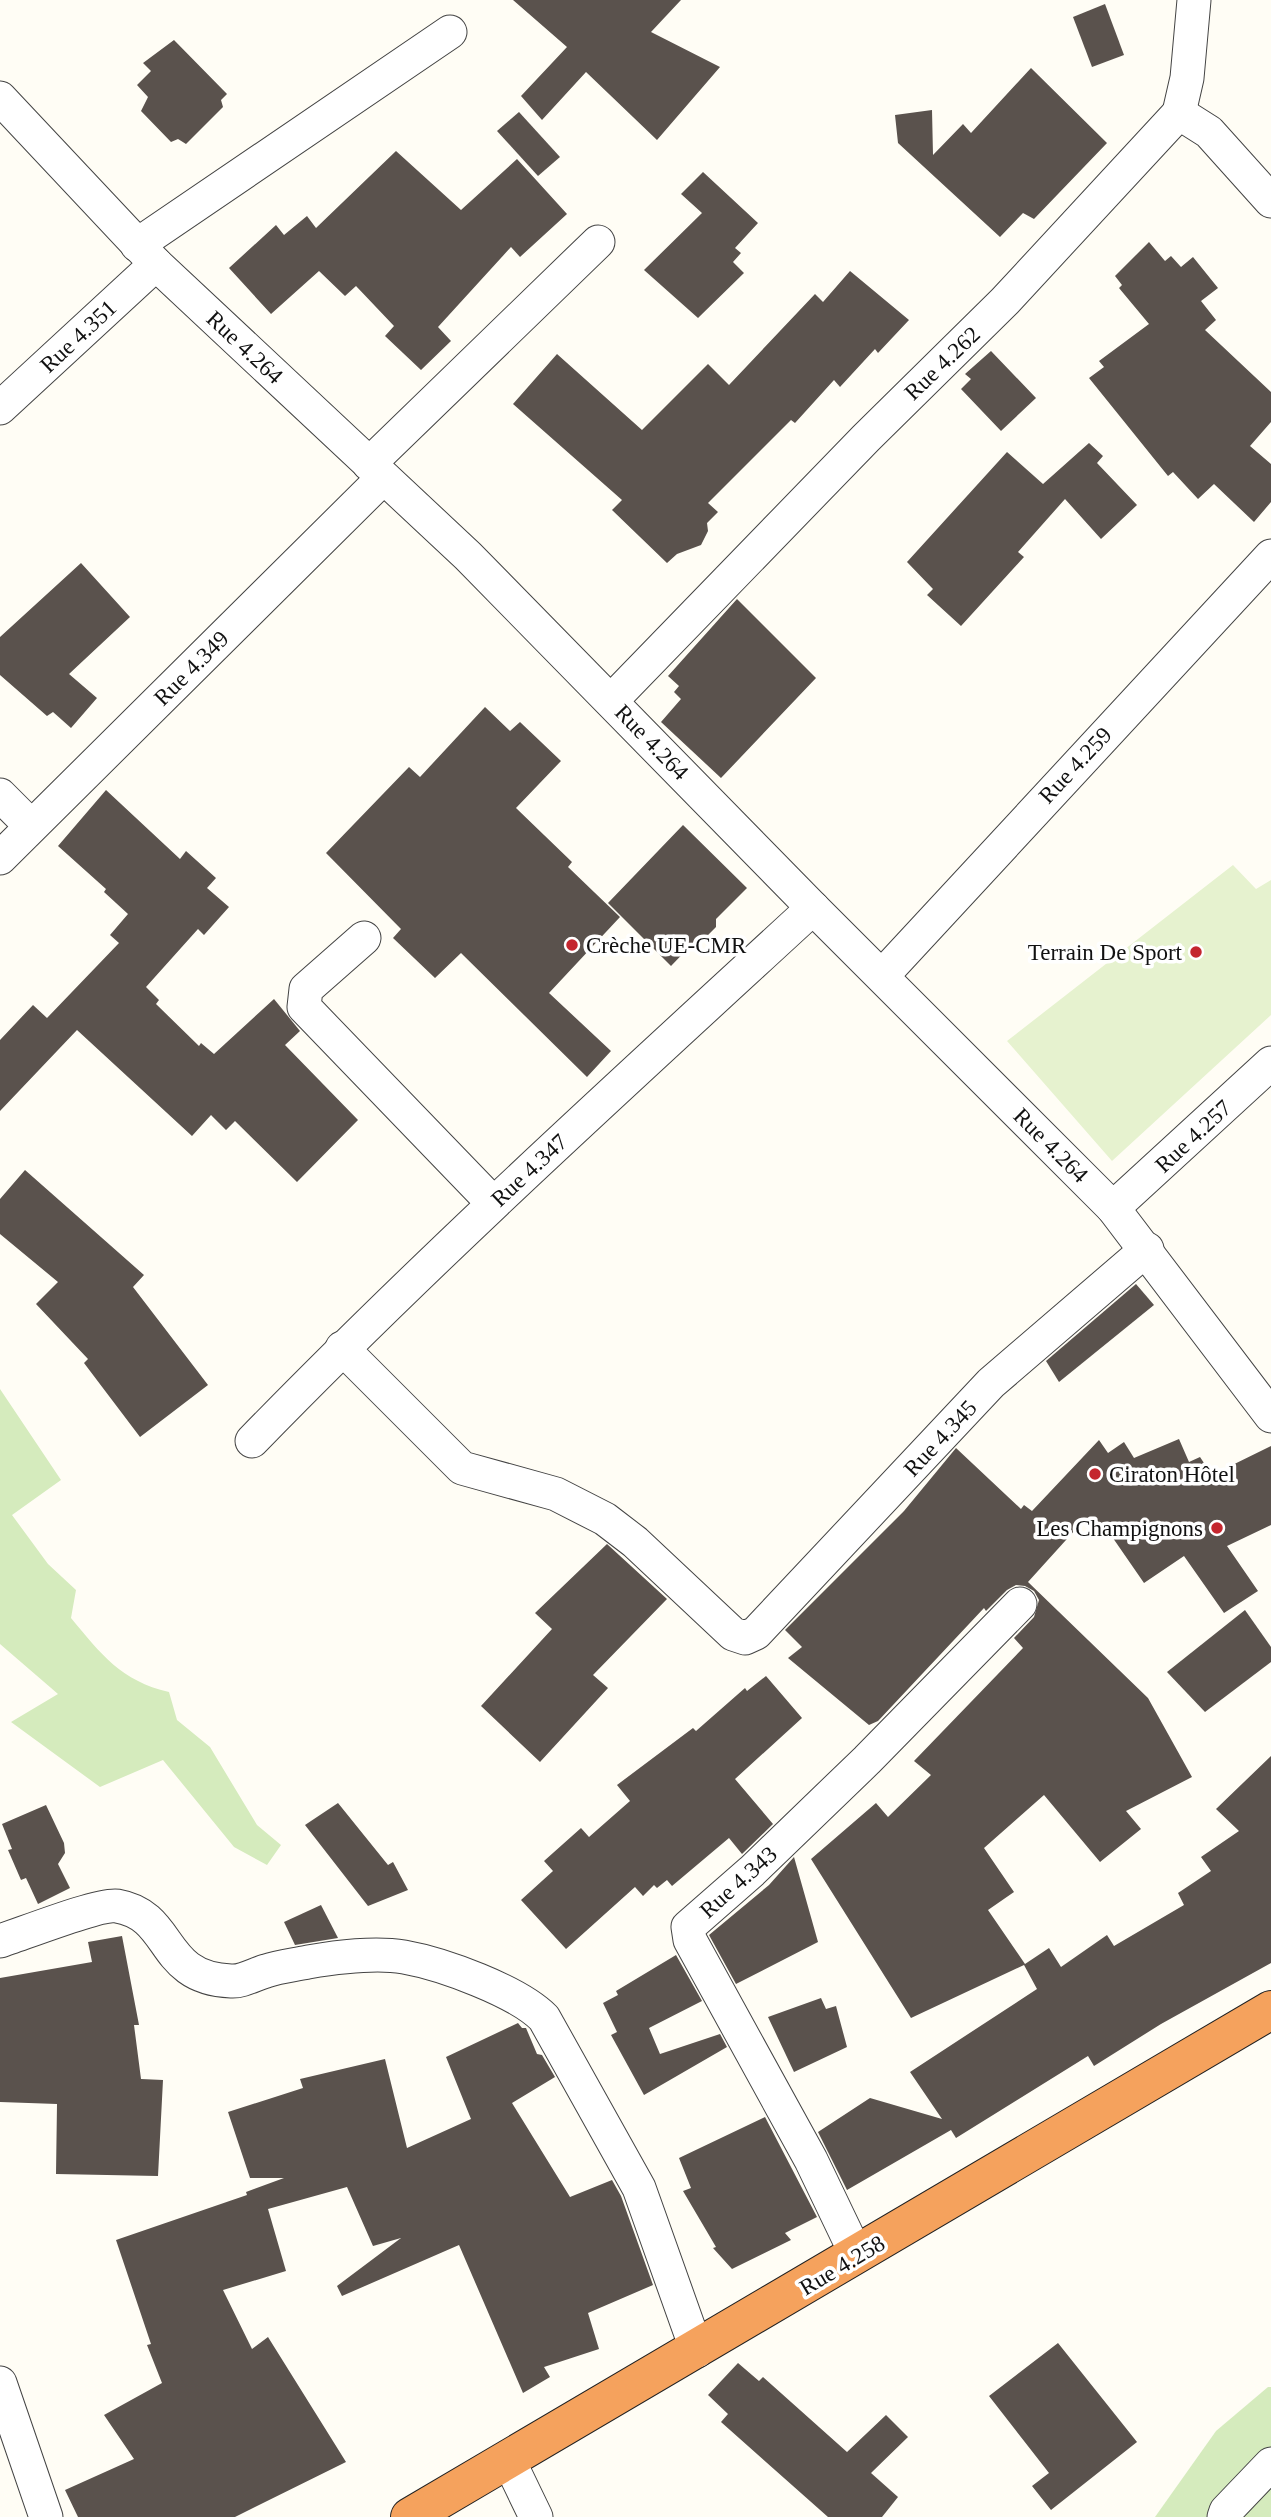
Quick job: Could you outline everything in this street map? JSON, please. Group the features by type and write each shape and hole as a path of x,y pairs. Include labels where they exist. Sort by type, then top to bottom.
{"highway":[{"name":"Rue 4.258","path":"410,2517 697,2351 1271,2010"}],"street":[{"path":"1194,0 1187,78 1179,113 1209,132 1271,201"},
{"name":"Rue 4.351","path":"0,408 146,255 450,32"},
{"name":"Rue 4.264","path":"0,98 146,255 468,556 813,908 1113,1208 1147,1249 1271,1416"},
{"name":"Rue 4.262","path":"611,701 866,438 1005,301 1179,113"},
{"name":"Rue 4.349","path":"0,858 598,242"},
{"name":"Rue 4.259","path":"882,976 1271,556"},
{"path":"0,795 31,825"},
{"name":"Rue 4.347","path":"252,1441 342,1348 493,1203 813,908"},
{"path":"363,938 306,989 304,1007 493,1203"},
{"name":"Rue 4.257","path":"1113,1208 1271,1063"},
{"name":"Rue 4.345","path":"342,1348 462,1468 556,1494 606,1520 635,1542 733,1634 746,1638 756,1633 991,1383 1147,1249"},
{"name":"Rue 4.343","path":"857,2256 811,2160 690,1940 688,1927 752,1871 858,1770 1020,1604"},
{"path":"0,1941 115,1905 141,1914 160,1930 170,1951 182,1965 208,1979 234,1982 269,1970 338,1957 403,1957 488,1984 531,2005 544,2018 639,2188 697,2351"},
{"path":"0,2383 46,2517"},
{"path":"509,2461 536,2517"},
{"path":"1224,2517 1226,2511 1271,2464"}],"green space":[{"name":"Terrain De Sport","path":"1233,865 1256,889 1271,880 1271,1015 1112,1161 1007,1041"},
{"path":"0,1389 61,1480 12,1515 48,1564 76,1590 71,1618 82,1631 125,1673 138,1681 169,1692 177,1720 210,1747 257,1825 281,1845 267,1865 234,1847 163,1760 100,1787 11,1722 58,1694 0,1644"},
{"path":"1271,2387 1271,2517 1155,2517 1216,2431"}],"building":[{"path":"513,0 681,0 651,32 720,67 657,140 586,72 542,120 521,96 567,47"},
{"path":"1105,4 1124,55 1092,67 1073,17"},
{"path":"174,40 227,94 221,100 223,107 186,144 178,139 171,142 141,111 148,97 137,85 151,71 143,63"},
{"path":"1031,68 1107,143 1034,219 1023,213 1000,237 898,143 895,115 932,110 933,155 963,124 971,133"},
{"path":"519,112 560,157 538,176 497,131"},
{"path":"396,151 461,210 517,159 567,214 520,257 511,247 438,327 451,341 421,370 385,336 394,326 356,286 345,296 319,271 271,314 229,268 276,225 284,235 307,216 316,228"},
{"path":"703,172 758,223 735,248 741,253 733,262 744,273 698,318 644,270 702,213 681,194"},
{"path":"1149,242 1165,261 1171,256 1181,267 1193,257 1218,288 1201,301 1216,320 1205,330 1271,392 1271,422 1250,446 1271,464 1271,502 1254,522 1214,484 1198,499 1173,472 1168,476 1089,378 1104,367 1099,361 1149,324 1119,288 1122,285 1115,276"},
{"path":"850,271 909,320 878,353 875,349 840,387 834,380 795,423 791,420 708,503 718,512 707,523 708,531 701,545 677,554 667,563 612,510 622,500 513,404 557,354 642,430 708,364 729,385 815,294 823,302"},
{"path":"991,351 1036,398 1001,431 961,389 971,379 965,374"},
{"path":"1089,443 1103,456 1097,463 1137,505 1101,539 1065,499 1018,552 1024,557 961,626 927,595 933,589 907,562 1007,452 1043,484"},
{"path":"81,563 130,617 69,674 97,698 71,728 53,712 47,716 0,675 0,637"},
{"path":"737,599 816,678 721,778 661,722 681,699 674,692 679,686 668,676"},
{"path":"485,707 510,731 520,722 561,761 516,808 572,862 568,867 620,917 549,993 611,1051 587,1077 461,953 435,978 393,938 401,929 326,853 409,767 420,777"},
{"path":"106,790 180,859 186,851 216,878 207,888 229,907 204,935 198,929 146,987 159,1000 156,1004 199,1046 201,1043 214,1054 274,999 300,1031 285,1045 358,1120 297,1182 235,1121 226,1130 211,1115 192,1136 77,1030 0,1111 0,1040 33,1005 47,1018 119,943 110,935 128,914 104,892 106,889 58,846"},
{"path":"683,825 747,888 716,919 716,927 705,938 697,939 671,966 608,903"},
{"path":"25,1170 144,1275 133,1287 208,1385 140,1437 84,1363 88,1359 36,1304 58,1282 0,1234 0,1199"},
{"path":"1136,1284 1154,1305 1059,1382 1046,1361"},
{"path":"1179,1439 1189,1462 1200,1457 1212,1475 1271,1446 1271,1525 1227,1546 1258,1591 1224,1613 1184,1556 1144,1583 1106,1528 1101,1534 1085,1519 1028,1582 1148,1698 1192,1777 1126,1811 1141,1829 1100,1862 1044,1795 984,1848 1014,1892 988,1910 1025,1964 1049,1948 1061,1967 1107,1935 1114,1946 1184,1905 1178,1893 1211,1871 1201,1857 1239,1831 1216,1809 1271,1756 1271,1963 1161,2024 1094,2066 1088,2056 956,2138 951,2130 847,2190 818,2132 870,2098 942,2119 910,2072 1037,1989 1024,1965 911,2018 811,1859 876,1803 888,1817 931,1775 914,1761 1023,1648 1014,1638 1034,1617 1039,1600 1034,1591 1025,1586 1016,1585 1007,1590 986,1611 984,1608 878,1721 869,1725 788,1658 802,1647 785,1630 904,1511 956,1448 1021,1509 1024,1505 1032,1511 1099,1440 1108,1453 1124,1442 1134,1458"},
{"path":"607,1544 667,1599 593,1675 608,1688 540,1762 481,1706 552,1629 535,1613"},
{"path":"1245,1610 1271,1647 1271,1662 1205,1712 1167,1672"},
{"path":"766,1676 802,1718 735,1779 773,1824 742,1854 729,1838 672,1886 667,1880 657,1888 654,1885 643,1896 635,1887 566,1949 521,1900 553,1871 544,1861 581,1828 589,1837 630,1801 617,1785 693,1728 696,1731 745,1688 747,1691"},
{"path":"338,1803 388,1865 393,1862 408,1890 368,1906 305,1825"},
{"path":"46,1805 64,1843 65,1853 58,1864 70,1888 38,1904 26,1878 21,1880 8,1850 12,1849 2,1824"},
{"path":"794,1857 818,1942 736,1984 709,1935 769,1885"},
{"path":"321,1905 338,1938 295,1945 284,1922"},
{"path":"122,1936 139,2025 134,2025 141,2079 163,2080 158,2176 56,2174 57,2104 0,2102 0,1978 92,1962 88,1942"},
{"path":"676,1955 702,2001 649,2028 660,2054 720,2034 727,2047 644,2095 611,2035 617,2032 603,2003 618,1995 616,1991"},
{"path":"821,1998 826,2009 836,2006 847,2047 794,2072 768,2017"},
{"path":"518,2023 522,2028 526,2028 537,2054 542,2055 555,2077 512,2103 570,2197 612,2180 621,2196 653,2285 588,2313 599,2349 544,2367 550,2377 523,2393 459,2245 342,2296 337,2286 401,2238 373,2246 347,2187 268,2209 286,2271 223,2290 252,2349 268,2337 346,2462 235,2517 78,2517 65,2490 134,2459 104,2415 162,2383 147,2345 151,2344 116,2240 247,2195 246,2192 284,2178 250,2178 228,2112 303,2088 300,2079 385,2059 407,2148 471,2119 446,2057"},
{"path":"765,2117 817,2217 785,2233 791,2240 732,2269 713,2248 716,2247 683,2191 691,2188 679,2158"},
{"path":"1058,2343 1137,2442 1051,2510 1032,2486 1049,2473 989,2396"},
{"path":"738,2363 759,2381 763,2377 847,2452 886,2415 908,2437 871,2473 898,2497 882,2517 828,2517 721,2422 728,2414 708,2395"}],"place":[{"name":"Crèche UE-CMR","path":"572,945"},
{"name":"Terrain De Sport","path":"1196,952"},
{"name":"Ciraton Hôtel","path":"1095,1474"},
{"name":"Les Champignons","path":"1217,1528"}]}
